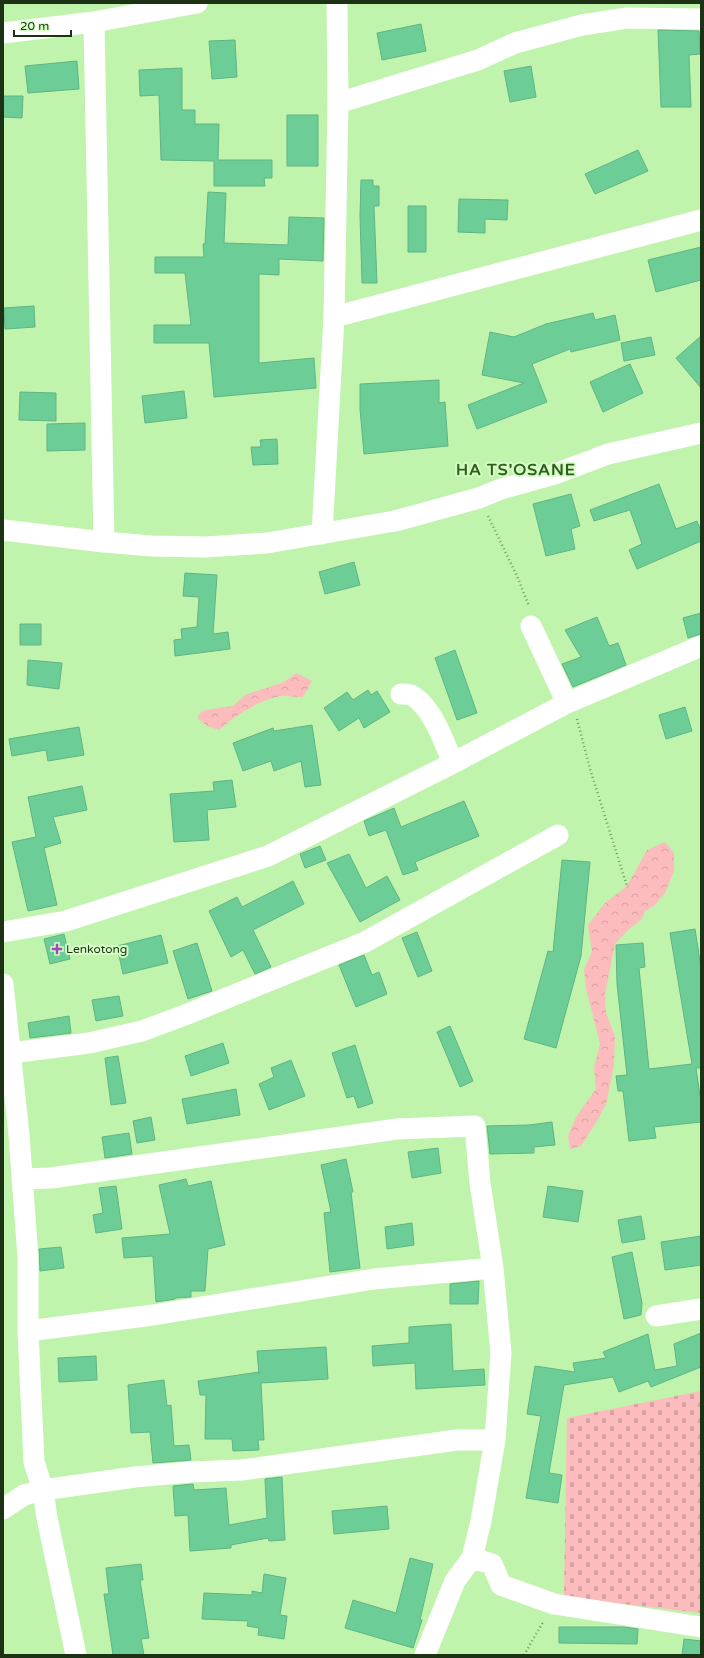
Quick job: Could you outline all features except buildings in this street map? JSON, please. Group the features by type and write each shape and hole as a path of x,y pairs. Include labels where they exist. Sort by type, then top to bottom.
{"street":[{"path":"3,33 94,22 197,3"},
{"path":"322,534 334,317 338,103 337,3"},
{"path":"338,103 478,60 515,43 582,25 627,18 701,19"},
{"path":"94,22 104,542"},
{"path":"334,317 701,220"},
{"path":"3,530 152,546 205,547 267,544 395,521 479,498 501,489 555,474 608,454 701,433"},
{"path":"531,626 567,703"},
{"path":"3,932 66,922 268,856 453,764 567,703 701,646"},
{"path":"401,694 413,695 426,708 439,732 453,764"},
{"path":"6,1054 88,1043 134,1033 185,1015 365,942 558,835"},
{"path":"3,984 6,1054 19,1134 28,1257 28,1331 34,1462 43,1490 76,1655"},
{"path":"22,1179 66,1176 397,1129 476,1126 480,1183 493,1268 501,1353 494,1440 481,1521 472,1558 455,1581 425,1655"},
{"path":"28,1331 153,1316 358,1281 493,1268"},
{"path":"656,1316 701,1309"},
{"path":"3,1509 24,1495 43,1490 135,1477 190,1472 242,1470 458,1440 494,1440"},
{"path":"472,1558 492,1564 501,1585 554,1604 701,1627"}],"path":[{"path":"479,498 517,576 529,606 531,626"},
{"path":"567,703 576,717 590,769 627,886"},
{"path":"524,1655 554,1604"}],"green space":[{"path":"296,673 312,681 303,697 282,696 266,700 232,719 219,730 207,726 198,719 199,714 205,710 233,706 245,695 284,682"},
{"path":"665,842 674,853 674,871 665,893 655,905 645,911 642,919 628,930 615,944 605,994 606,1013 615,1036 614,1065 606,1104 581,1146 570,1149 568,1136 576,1117 596,1089 594,1068 600,1044 586,988 584,970 592,951 588,925 605,903 627,886 647,850"},
{"path":"701,1391 701,1613 564,1597 567,1418"}],"place":[{"name":"Lenkotong","path":"57,949"}],"district":[{"name":"HA TS'OSANE","path":"516,469"}]}
